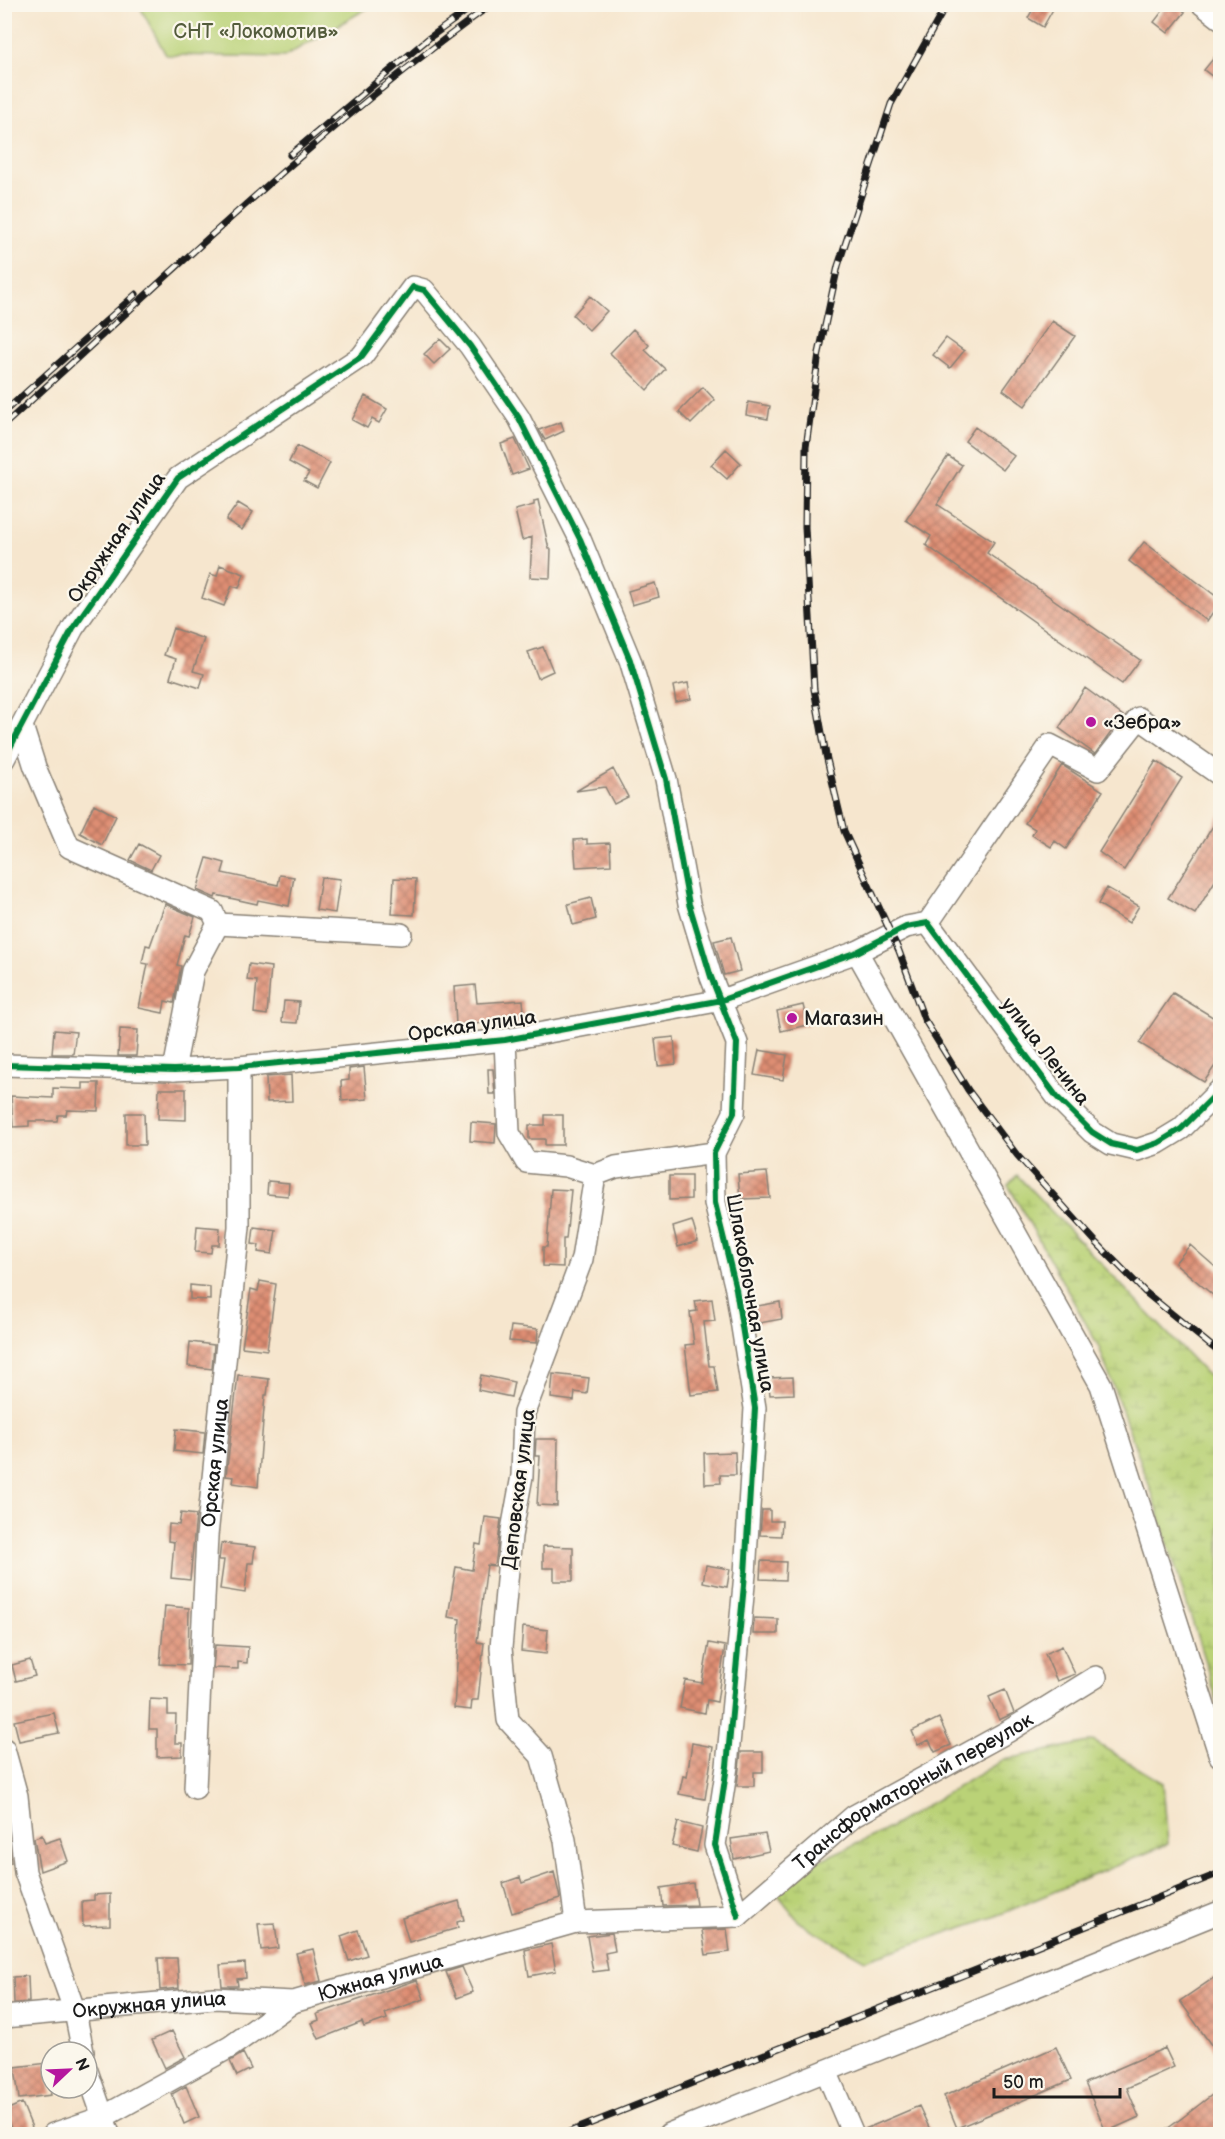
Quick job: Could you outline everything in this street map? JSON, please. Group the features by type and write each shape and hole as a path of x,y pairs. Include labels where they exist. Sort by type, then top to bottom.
{"street":[{"path":"1203,4 1221,18"},
{"name":"Окружная улица","path":"4,759 73,628 177,478 362,356 413,287"},
{"name":"Шлакоблочная улица","path":"413,287 424,290 470,346 519,418 580,539 630,660 666,779 689,904 737,1043 734,1113 714,1154 715,1203 736,1289 755,1408 745,1574 727,1766 715,1845 738,1916"},
{"path":"928,923 1050,745 1098,771 1139,718 1221,775"},
{"path":"22,726 35,767 69,847 212,911 218,924"},
{"name":"Орская улица","path":"4,1065 174,1070 239,1067 505,1040 722,1000 857,951 906,927 928,923"},
{"name":"улица Ленина","path":"928,923 1057,1097 1092,1132 1111,1144 1137,1150 1158,1143 1181,1129 1221,1090"},
{"path":"218,924 401,934"},
{"path":"174,1070 193,971 218,924"},
{"path":"857,951 1101,1385 1221,1756"},
{"path":"505,1040 508,1133 526,1162 566,1166 595,1175 616,1167 714,1154"},
{"name":"Орская улица","path":"195,1788 207,1536 239,1227 239,1067"},
{"name":"Деповская улица","path":"576,1922 565,1840 541,1756 508,1720 501,1648 511,1536 522,1476 524,1413 582,1260 595,1175"},
{"name":"Трансформаторный переулок","path":"738,1916 854,1816 1007,1732 1096,1677"},
{"path":"4,1749 17,1796 25,1872 75,2012 81,2040"},
{"path":"669,2134 1221,1912"},
{"name":"Южная улица","path":"53,2134 106,2126 230,2047 293,2002 576,1922 738,1916"},
{"name":"Окружная улица","path":"4,2018 214,1998 293,2002"},
{"path":"826,2071 853,2134"},
{"path":"97,2100 106,2126"}],"green space":[{"name":"СНТ «Локомотив»","path":"139,5 373,5 284,57 166,55"},
{"path":"1017,1175 1207,1375 1220,1382 1220,1710 1153,1496 1099,1347 1008,1185"},
{"path":"1093,1741 1163,1783 1168,1844 994,1917 865,1960 800,1923 769,1883 882,1832 1003,1760"}],"building":[{"path":"1036,4 1056,4 1043,27 1028,18"},
{"path":"1168,4 1175,4 1185,12 1168,33 1154,22"},
{"path":"1221,49 1221,83 1204,70"},
{"path":"590,296 607,311 589,330 573,315"},
{"path":"1052,321 1075,336 1025,406 1003,390"},
{"path":"633,329 649,345 645,350 665,369 647,390 610,353"},
{"path":"946,338 964,351 950,368 933,355"},
{"path":"440,339 450,349 434,364 424,354"},
{"path":"703,387 715,400 691,424 679,412"},
{"path":"365,396 387,409 379,423 372,419 367,428 352,420"},
{"path":"748,402 770,406 768,419 746,415"},
{"path":"561,422 564,431 545,440 539,430"},
{"path":"975,427 1014,456 1003,470 965,441"},
{"path":"515,439 529,469 512,475 501,444"},
{"path":"297,446 330,463 317,488 304,481 309,473 289,462"},
{"path":"726,449 741,463 727,479 711,465"},
{"path":"948,456 962,465 937,504 994,542 987,553 1140,660 1122,684 926,545 931,536 906,520"},
{"path":"538,500 549,549 551,549 550,578 530,577 532,537 522,540 515,510 534,505 534,501"},
{"path":"238,503 253,512 242,530 226,520"},
{"path":"1144,542 1221,600 1207,621 1129,561"},
{"path":"220,565 244,574 239,588 232,586 224,606 202,598 210,574 217,576"},
{"path":"655,583 659,597 632,605 628,591"},
{"path":"173,628 204,639 193,671 204,674 200,688 170,678 176,659 164,655"},
{"path":"543,647 553,671 538,678 528,652"},
{"path":"688,683 691,699 676,702 673,686"},
{"name":"«Зебра»","path":"1085,688 1123,716 1095,754 1059,728"},
{"path":"1156,761 1182,778 1124,870 1099,852"},
{"path":"1062,765 1103,791 1066,849 1055,841 1051,847 1032,835 1035,829 1025,823"},
{"path":"613,769 628,797 614,804 605,787 576,791"},
{"path":"94,804 116,816 102,845 80,833"},
{"path":"1221,813 1221,871 1195,914 1168,898"},
{"path":"587,839 587,844 610,843 611,865 576,867 574,840"},
{"path":"139,844 159,855 151,870 130,860"},
{"path":"207,858 225,863 222,873 278,885 280,875 294,877 289,906 258,900 257,904 216,895 215,898 197,890"},
{"path":"321,877 340,879 335,913 316,910"},
{"path":"394,878 416,879 414,915 392,914"},
{"path":"1107,888 1139,906 1129,923 1098,904"},
{"path":"591,898 596,919 573,925 568,904"},
{"path":"165,904 195,917 189,936 185,935 177,965 181,966 174,1003 165,1001 163,1013 139,1008 148,964 142,963 146,945 150,946"},
{"path":"731,937 740,971 724,975 714,941"},
{"path":"249,964 271,967 267,1015 254,1013 257,981 247,980"},
{"path":"475,985 477,1003 523,1000 525,1023 510,1026 509,1022 456,1025 454,987"},
{"path":"1173,993 1221,1022 1221,1057 1204,1082 1139,1043"},
{"path":"284,1001 299,1002 297,1023 282,1022"},
{"name":"Магазин","path":"803,1005 808,1025 781,1031 777,1011"},
{"path":"120,1029 138,1030 136,1056 118,1056"},
{"path":"54,1030 76,1032 73,1054 52,1054"},
{"path":"674,1037 676,1064 658,1066 655,1039"},
{"path":"759,1050 787,1055 783,1080 754,1075"},
{"path":"364,1067 367,1099 342,1101 341,1081 349,1080 349,1069"},
{"path":"488,1069 493,1069 495,1094 489,1094"},
{"path":"291,1075 292,1101 267,1102 266,1077"},
{"path":"83,1083 99,1083 98,1111 67,1110 66,1115 58,1115 57,1121 29,1121 29,1126 13,1127 11,1096 53,1098 53,1088 83,1089"},
{"path":"159,1089 186,1089 186,1120 158,1119"},
{"path":"126,1113 144,1113 145,1145 126,1145"},
{"path":"545,1115 563,1115 563,1145 545,1145 545,1139 529,1139 529,1125 545,1125"},
{"path":"471,1122 496,1124 495,1143 470,1141"},
{"path":"767,1172 770,1198 740,1199 738,1174"},
{"path":"669,1176 691,1176 691,1199 669,1200"},
{"path":"268,1181 289,1183 288,1196 267,1194"},
{"path":"551,1189 571,1190 566,1239 563,1239 563,1267 543,1266 543,1247 547,1247"},
{"path":"692,1221 698,1241 678,1247 673,1227"},
{"path":"197,1226 220,1228 219,1245 212,1245 211,1253 195,1252"},
{"path":"254,1227 276,1230 272,1254 258,1252 259,1245 252,1244"},
{"path":"1190,1245 1221,1272 1221,1302 1175,1263"},
{"path":"260,1281 276,1284 267,1350 242,1347 251,1289 258,1291"},
{"path":"190,1285 210,1287 210,1300 190,1299"},
{"path":"712,1299 715,1321 704,1322 709,1366 714,1366 718,1392 691,1395 685,1345 694,1344 690,1312 697,1311 695,1301"},
{"path":"780,1302 782,1319 754,1324 752,1307"},
{"path":"511,1326 538,1329 537,1343 509,1341"},
{"path":"190,1342 214,1345 212,1369 188,1366"},
{"path":"553,1374 589,1378 587,1394 575,1392 574,1401 551,1398"},
{"path":"238,1375 269,1379 267,1395 265,1395 258,1487 233,1483 234,1477 226,1476"},
{"path":"481,1375 514,1382 511,1397 478,1390"},
{"path":"793,1377 794,1394 770,1395 768,1378"},
{"path":"176,1429 205,1432 203,1454 174,1451"},
{"path":"536,1439 558,1439 557,1506 537,1505 540,1456 535,1456"},
{"path":"735,1452 736,1475 720,1475 721,1483 705,1484 704,1453"},
{"path":"762,1510 770,1510 770,1521 782,1521 781,1536 760,1535"},
{"path":"181,1513 196,1515 190,1580 171,1578 174,1542 168,1541 169,1524 179,1525"},
{"path":"485,1517 501,1519 495,1566 487,1565 477,1642 484,1643 478,1700 472,1700 471,1710 454,1708 460,1619 448,1617 456,1567 472,1570 476,1544 481,1545"},
{"path":"221,1543 255,1547 253,1563 248,1563 245,1593 220,1589 224,1560 219,1560"},
{"path":"543,1546 573,1547 573,1581 554,1581 554,1568 543,1568"},
{"path":"761,1561 786,1562 785,1580 760,1579"},
{"path":"706,1565 730,1569 727,1587 703,1582"},
{"path":"165,1606 189,1608 188,1665 160,1664"},
{"path":"754,1618 778,1619 778,1634 753,1634"},
{"path":"523,1627 548,1630 546,1654 521,1651"},
{"path":"709,1643 725,1646 717,1702 707,1700 705,1713 680,1708 685,1680 702,1683"},
{"path":"215,1645 248,1647 247,1663 238,1662 238,1669 213,1668"},
{"path":"1062,1646 1075,1674 1057,1681 1045,1654"},
{"path":"30,1660 35,1676 16,1681 12,1665"},
{"path":"1005,1690 1014,1713 999,1720 989,1697"},
{"path":"150,1699 168,1700 168,1715 176,1715 175,1743 182,1743 182,1756 157,1757 157,1729 149,1729"},
{"path":"54,1713 59,1733 19,1741 14,1721"},
{"path":"939,1718 951,1745 935,1752 929,1740 918,1745 912,1731"},
{"path":"692,1743 713,1747 705,1799 679,1794 683,1776 687,1777"},
{"path":"741,1752 763,1752 763,1772 754,1772 754,1786 737,1786"},
{"path":"678,1822 702,1828 697,1852 672,1846"},
{"path":"765,1834 769,1851 734,1859 731,1839"},
{"path":"42,1835 45,1843 60,1838 68,1861 40,1871 34,1838"},
{"path":"9,1846 11,1863 4,1864 4,1848"},
{"path":"554,1872 560,1898 512,1913 503,1883 520,1877 522,1883"},
{"path":"693,1883 696,1905 663,1906 661,1888"},
{"path":"110,1894 110,1925 83,1926 82,1901 94,1900 94,1895"},
{"path":"459,1901 464,1920 457,1922 458,1928 409,1942 402,1918"},
{"path":"275,1923 278,1948 261,1950 258,1924"},
{"path":"727,1929 730,1952 706,1955 702,1930"},
{"path":"358,1930 367,1955 349,1961 341,1936"},
{"path":"612,1933 615,1951 605,1953 608,1970 593,1972 587,1936"},
{"path":"551,1944 556,1971 529,1976 525,1950"},
{"path":"313,1949 321,1981 305,1985 296,1953"},
{"path":"158,1958 177,1958 179,1988 160,1990"},
{"path":"245,1963 246,1978 237,1979 238,1986 222,1986 220,1965"},
{"path":"462,1967 473,1992 457,1998 446,1972"},
{"path":"1221,1973 1221,2059 1180,2001"},
{"path":"28,1976 29,2002 14,2003 13,1977"},
{"path":"417,1980 424,1999 385,2013 387,2019 364,2027 362,2022 319,2039 312,2023 319,2020 317,2014"},
{"path":"172,2031 185,2057 165,2068 152,2040"},
{"path":"1056,2047 1071,2080 957,2128 944,2096"},
{"path":"1165,2048 1174,2067 1127,2088 1139,2117 1106,2132 1085,2083"},
{"path":"243,2053 251,2069 237,2076 230,2061"},
{"path":"39,2064 39,2096 19,2099 15,2067"},
{"path":"186,2086 199,2117 184,2124 172,2094"},
{"path":"1221,2088 1221,2134 1160,2134 1182,2118"},
{"path":"22,2103 33,2130 13,2134 4,2111"},
{"path":"919,2106 932,2134 866,2134 865,2129"}],"railway":[{"path":"290,155 429,38 476,4"},
{"path":"4,425 182,261 303,154 365,102 492,4"},
{"path":"947,4 891,104 838,266 819,353 806,447 805,527 814,689 826,755 844,831 899,951 924,1019 968,1090 1017,1155 1096,1242 1145,1292 1220,1353"},
{"path":"4,412 136,294"},
{"path":"564,2134 1220,1873"}],"cycle path":[{"path":"4,759 73,628 178,478 362,356 413,287 424,290 470,346 519,418 580,539 630,660 666,779 689,904 711,977 737,1043 734,1113 714,1153 715,1203 736,1289 755,1408 745,1574 727,1766 715,1845 738,1916"},
{"path":"4,1065 174,1070 239,1067 505,1040 722,1000 857,952 906,927 928,923 1057,1097 1092,1132 1111,1144 1137,1150 1158,1143 1181,1129 1220,1090"}],"place":[{"name":"«Зебра»","path":"1091,722"},
{"name":"Магазин","path":"792,1018"}]}
